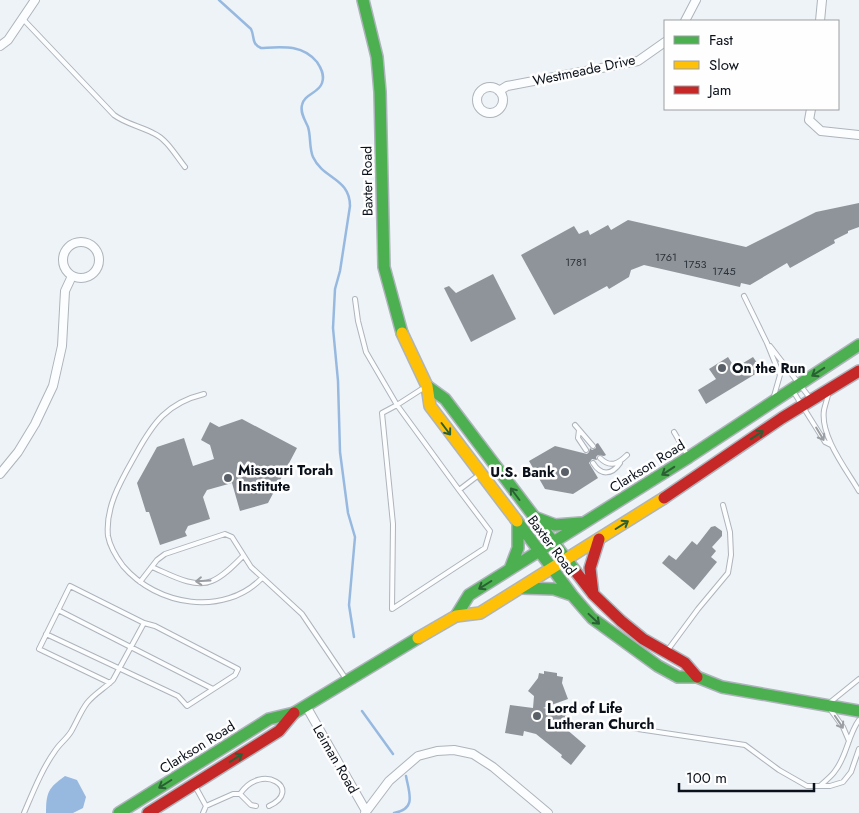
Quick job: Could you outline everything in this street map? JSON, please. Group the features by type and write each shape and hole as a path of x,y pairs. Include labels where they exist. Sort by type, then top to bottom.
{"main road":[{"name":"Baxter Road","path":"363,0 377,56 380,92 384,267 402,338 427,386 430,406 572,595 592,618 611,634 658,666 678,677 697,677 722,687 859,710"},
{"name":"Clarkson Road","path":"456,616 468,595 689,458 859,345"},
{"name":"Clarkson Road","path":"119,813 270,719 294,713 456,616 480,613 661,500 807,403 859,371"},
{"name":"Baxter Road","path":"427,386 445,399 593,594 621,621 644,639 685,664 697,677"},
{"path":"534,517 555,525 584,523"},
{"path":"510,569 518,548 518,524"},
{"path":"593,594 590,568 599,539"},
{"path":"521,588 554,589 572,595"},
{"name":"Clarkson Road","path":"148,813 279,731 294,713"},
{"path":"194,784 207,758"}],"street":[{"path":"0,46 8,40 35,0"},
{"path":"685,20 696,0"},
{"path":"820,20 822,0"},
{"name":"Westmeade Drive","path":"499,91 507,86 638,61 664,45"},
{"path":"811,110 809,120 821,131 859,135"},
{"path":"80,242 92,245 98,253 99,264 97,269 83,278 72,276 65,267 64,256 66,250 80,242"},
{"path":"0,474 18,452 35,424 53,386 62,346 65,291 72,276"},
{"name":"Leiman Road","path":"306,706 366,812"},
{"path":"366,812 389,781 418,756 437,751 454,750 472,754 491,766 548,813"}],"lane":[{"path":"22,18 114,115 132,126 158,136 170,147 185,167"},
{"path":"744,296 768,343 807,403 825,442 832,445"},
{"path":"355,299 358,322 366,352 397,405 490,531 485,548 392,608 393,524 382,413 397,405 427,386"},
{"path":"768,343 780,375 772,403"},
{"path":"796,387 807,403"},
{"path":"830,389 824,410 827,429 832,445 859,491"},
{"path":"204,394 182,401 161,416 149,430 116,492 110,511 108,537 112,548 121,562 140,582 170,597 184,601 216,601 238,595 262,578"},
{"path":"575,424 593,446"},
{"path":"579,429 578,438 586,450"},
{"path":"674,432 689,458"},
{"path":"593,462 602,472 608,473 615,469 627,456"},
{"path":"600,458 611,465 620,462"},
{"path":"460,490 480,474"},
{"path":"666,653 698,609 728,573 732,555 730,532 723,506"},
{"path":"140,582 165,554 225,534 232,537 243,556 262,578 302,614 347,681"},
{"path":"152,567 174,577 203,583 218,578 243,556"},
{"path":"46,634 178,696 187,706 236,675 238,669 155,626 144,623 70,586 46,634 40,648 110,683"},
{"path":"58,610 213,689"},
{"path":"26,812 53,753 71,732 88,703 110,683 120,670 144,623"},
{"path":"850,741 826,705 859,679"},
{"path":"821,785 835,771 850,741 854,726 859,720"},
{"path":"618,726 746,745 779,770 807,786 830,786 843,782 851,772 859,749"},
{"path":"240,794 251,782 262,779 275,780 280,784 282,794 278,802 268,806"},
{"path":"194,784 206,806"},
{"path":"203,813 206,806 232,794 240,794 251,805 256,806"}],"water":[{"path":"65,776 77,780 86,797 83,808 73,813 46,813 49,791"}],"building":[{"path":"859,203 859,227 848,231 848,233 834,240 835,243 790,268 787,263 750,285 741,283 740,287 644,265 631,270 629,277 609,289 607,286 554,315 521,255 574,226 579,234 588,230 590,235 608,225 611,230 628,220 746,247 816,212"},
{"path":"493,274 516,319 471,342 444,288 449,286 456,293"},
{"path":"728,357 735,368 753,357 762,370 706,404 698,390 716,379 709,369"},
{"path":"242,419 297,448 268,503 240,511 232,483 207,490 203,497 210,519 188,526 185,532 187,536 160,545 149,512 146,512 137,483 157,447 184,438 193,466 214,459 210,445 201,440 210,422 219,427"},
{"name":"U.S. Bank","path":"598,443 606,455 598,455 596,457 597,460 592,459 589,463 598,478 573,494 545,489 529,461 555,446 587,454 590,448 592,450 596,448"},
{"path":"715,526 722,531 722,536 712,547 716,551 711,557 717,562 694,590 662,563 669,555 676,560 692,541 697,545 711,527"},
{"name":"Lord of Life Lutheran Church","path":"544,671 557,673 557,676 563,677 562,683 568,699 543,708 568,712 565,728 586,746 571,765 561,757 562,755 536,734 524,731 523,736 505,733 510,705 533,708 534,696 528,691 538,678 539,673 544,674"}],"waterway":[{"path":"219,0 251,29 254,42 258,46 261,48 284,47 305,52 317,62 323,74 323,80 318,89 303,101 302,114 308,127 313,157 317,164 346,190 350,206 340,271 335,289 333,328 338,381 340,452 348,513 355,537 349,605 354,637"},
{"path":"362,711 393,754"},
{"path":"394,813 401,811 409,804 410,794 406,776"}],"traffic: fast":[{"path":"363,0 377,57 380,92 384,267 402,333"},
{"path":"456,616 469,595 689,457 859,345"},
{"path":"427,386 445,399 576,572"},
{"path":"534,517 555,525 581,523"},
{"path":"517,521 572,595 592,618 658,666 678,677 697,677 722,687 859,711"},
{"path":"510,569 518,548 518,524"},
{"path":"521,588 554,589 572,595"},
{"path":"119,813 269,719 294,713 418,638"}],"traffic: slow":[{"path":"402,333 427,386 430,406 517,521"},
{"path":"418,638 456,616 480,613 664,498"}],"traffic: jam":[{"path":"664,498 782,418 859,371"},
{"path":"593,594 590,568 599,539"},
{"path":"576,572 593,594 621,621 643,639 685,663 697,677"},
{"path":"148,813 279,731 294,713"}],"place":[{"name":"On the Run","path":"722,368"},
{"name":"U.S. Bank","path":"565,472"},
{"name":"Missouri Torah Institute","path":"228,478"},
{"name":"Lord of Life Lutheran Church","path":"537,716"}]}
